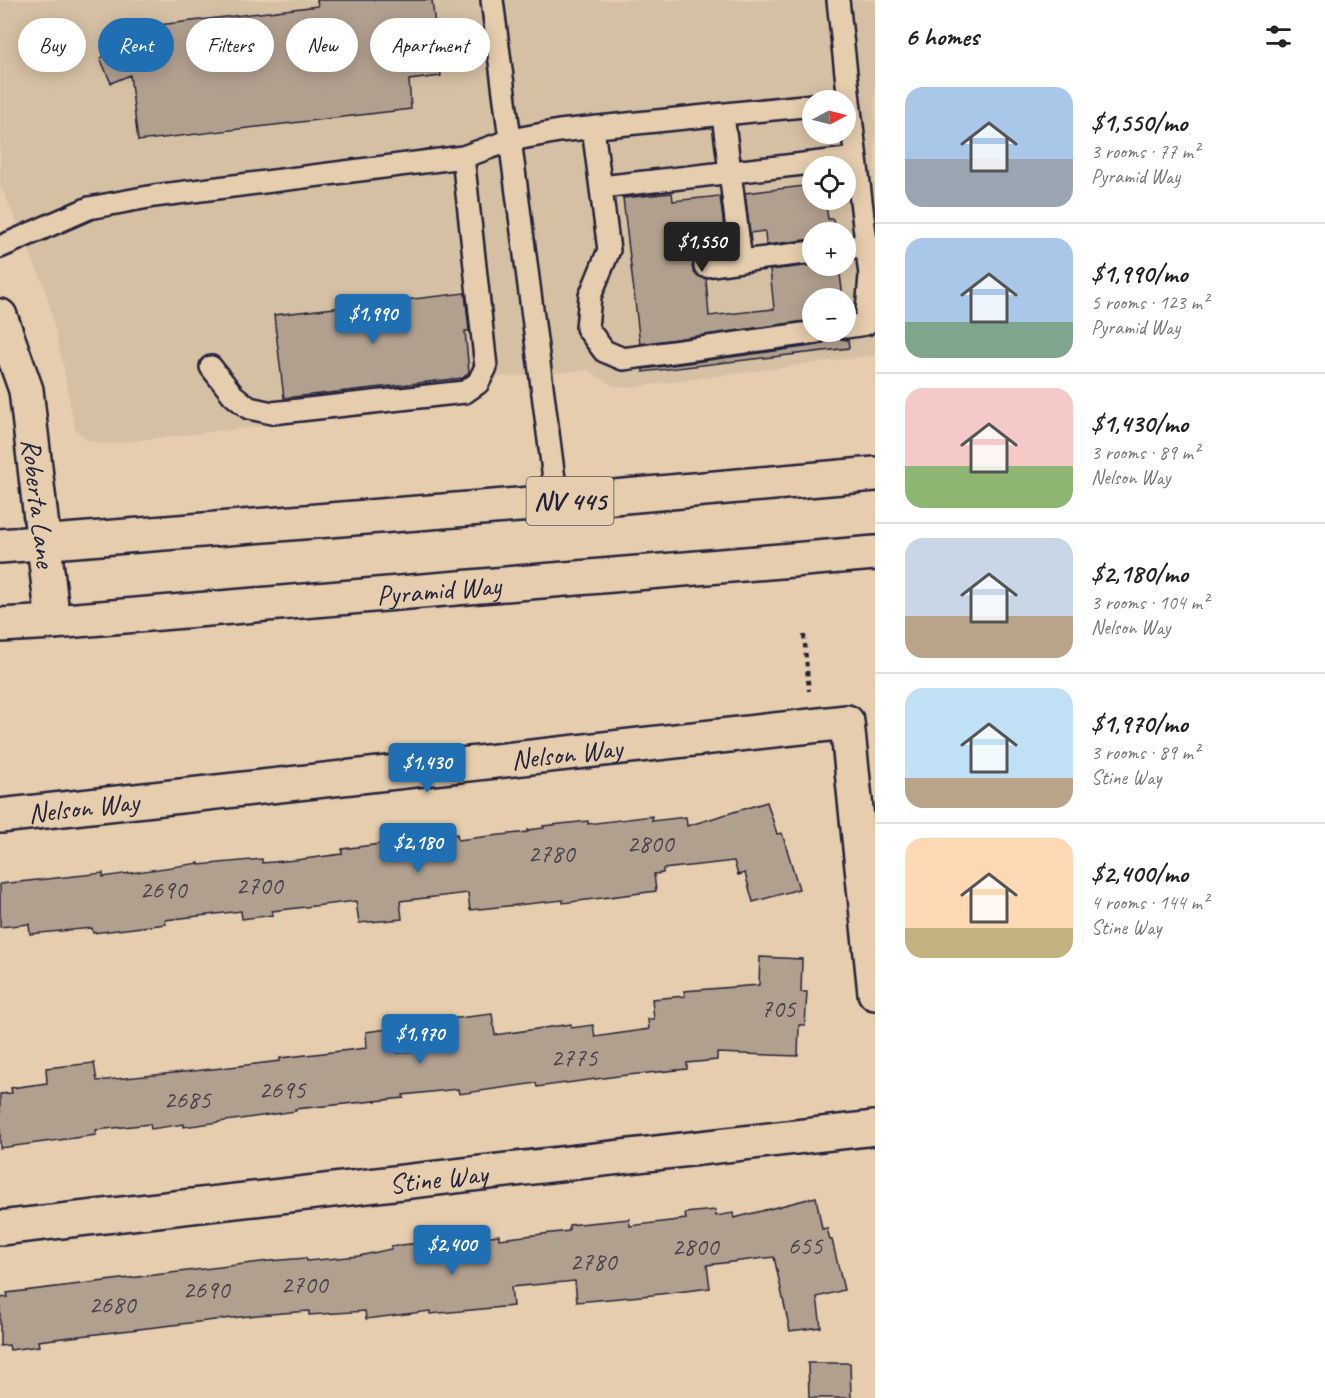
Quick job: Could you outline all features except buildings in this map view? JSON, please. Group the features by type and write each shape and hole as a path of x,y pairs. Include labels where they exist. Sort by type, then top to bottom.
{"street":[{"name":"Roberta Lane","path":"0,316 26,390 53,622"},
{"name":"NV 445","path":"0,546 557,502 875,474"},
{"name":"Pyramid Way","path":"0,625 875,553"},
{"name":"Nelson Way","path":"0,816 848,722 875,993"},
{"name":"Stine Way","path":"0,1228 875,1128"}],"lane":[{"path":"492,0 557,502"},
{"path":"838,0 846,90"},
{"path":"0,247 90,208 154,196 463,158 511,140 593,128 802,106"},
{"path":"723,115 741,261"},
{"path":"593,128 609,250 590,296 587,328 604,351 623,359 802,334"},
{"path":"212,367 233,395 249,408 272,413 465,392 478,383 486,367 463,158"},
{"path":"601,187 802,164"},
{"path":"856,247 870,275 866,324 856,326"},
{"path":"705,266 802,253"}],"path":[{"path":"804,635 811,726"}],"shaded area":[{"path":"0,0 875,0 875,355 626,388 612,385 588,370 498,377 483,395 468,403 104,444 87,440 75,429 45,288 0,188"}]}
